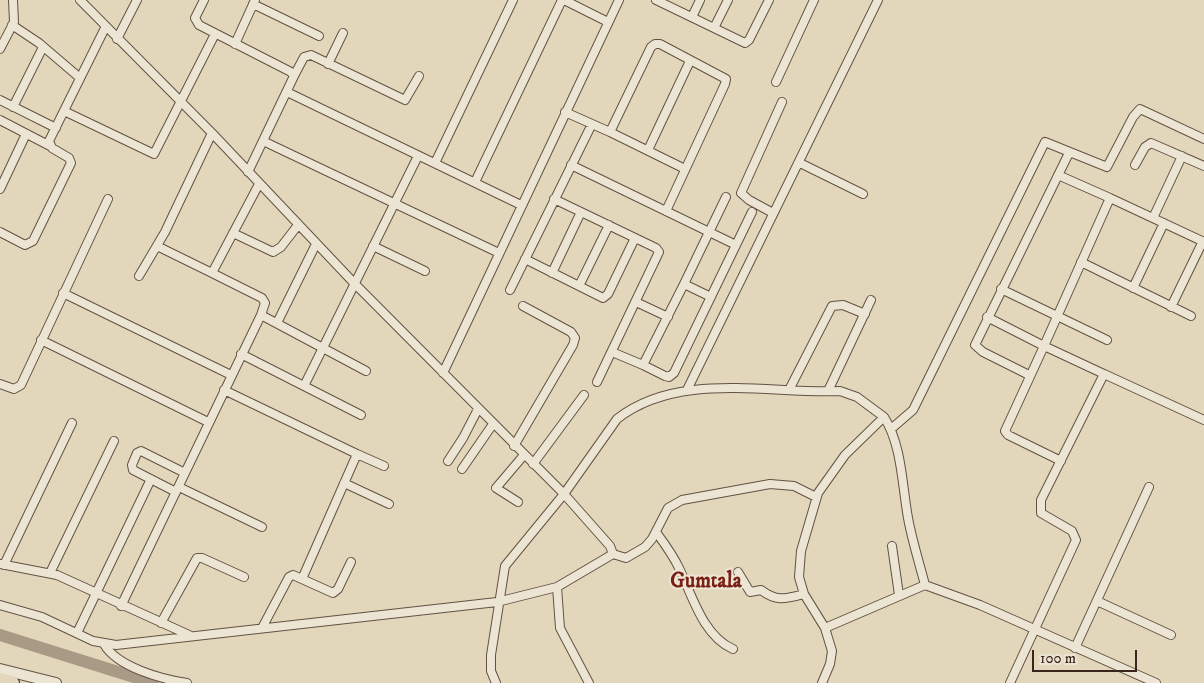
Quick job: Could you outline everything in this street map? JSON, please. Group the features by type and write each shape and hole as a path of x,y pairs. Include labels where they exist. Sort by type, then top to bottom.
{"highway":[{"path":"0,680 12,683"}],"street":[{"path":"0,49 12,25 13,0"},
{"path":"80,0 212,133 316,244 443,374 564,494 610,546 613,554"},
{"path":"117,39 137,0"},
{"path":"204,0 196,20 199,25 291,72 294,76"},
{"path":"435,163 513,0"},
{"path":"475,182 563,0 608,22"},
{"path":"443,374 619,0"},
{"path":"692,17 700,0"},
{"path":"714,28 728,0"},
{"path":"659,1 746,43 769,0"},
{"path":"776,82 814,0"},
{"path":"688,390 800,163 876,1"},
{"path":"235,44 254,2 319,36"},
{"path":"12,25 44,47 80,78"},
{"path":"50,146 49,141 106,26"},
{"path":"328,64 343,33"},
{"path":"64,111 154,154 182,103 215,34"},
{"path":"610,132 653,45 660,44 690,61 723,76 726,81 666,211"},
{"path":"13,106 44,47"},
{"path":"248,172 288,92 294,76 306,56 311,55 403,99 408,97 419,76"},
{"path":"648,150 690,61"},
{"path":"288,92 521,205"},
{"path":"0,100 56,128"},
{"path":"774,213 749,200 741,193 782,102"},
{"path":"891,429 914,410 1045,142 1107,167 1133,117 1140,109 1204,139"},
{"path":"565,112 685,169"},
{"path":"0,120 50,146 69,158 71,163 33,241 25,245 0,232"},
{"path":"510,290 592,124"},
{"path":"139,276 157,246 212,133"},
{"path":"0,189 26,134"},
{"path":"263,141 499,253"},
{"path":"1135,165 1149,143 1154,143 1204,166"},
{"path":"1029,375 976,347 987,317 1068,155"},
{"path":"304,386 418,156"},
{"path":"1153,218 1182,156"},
{"path":"800,163 863,194"},
{"path":"571,165 736,245"},
{"path":"1058,175 1203,241 1172,307"},
{"path":"212,273 259,184"},
{"path":"643,365 726,197"},
{"path":"1061,461 1008,435 1005,431 1110,198"},
{"path":"0,384 14,389 20,387 108,199"},
{"path":"554,199 656,248 659,252 597,382"},
{"path":"552,273 581,212"},
{"path":"612,352 665,376 672,375 752,212"},
{"path":"1133,288 1164,223"},
{"path":"233,233 273,252 281,247 298,225"},
{"path":"579,286 608,225"},
{"path":"525,260 601,297 607,296 635,238"},
{"path":"277,323 316,244"},
{"path":"122,606 178,490 208,422 261,315 265,303 262,298 157,246"},
{"path":"373,246 425,272"},
{"path":"1081,262 1191,316"},
{"path":"684,284 711,297"},
{"path":"1001,289 1107,340"},
{"path":"63,294 231,375"},
{"path":"828,391 871,300"},
{"path":"636,302 668,317"},
{"path":"789,390 832,306 843,305 865,314"},
{"path":"514,446 573,345 575,338 571,332 522,306"},
{"path":"261,315 366,371"},
{"path":"987,317 1044,346 1204,420"},
{"path":"41,340 208,422"},
{"path":"242,354 360,415"},
{"path":"1010,683 1076,540 1072,531 1045,515 1040,509 1041,500 1104,374"},
{"path":"224,390 384,466"},
{"path":"496,683 490,664 505,566 564,494 618,419 647,400 688,390 848,392 884,417 891,429 914,548 925,585"},
{"path":"533,464 584,395"},
{"path":"448,461 464,438 478,409"},
{"path":"822,683 830,664 832,651 825,628 804,594 799,577 799,565 816,497 845,455 884,417"},
{"path":"72,423 2,564 50,573 191,636"},
{"path":"462,468 493,424"},
{"path":"50,573 114,441"},
{"path":"185,473 140,451 132,468 151,479 262,526"},
{"path":"302,579 357,454"},
{"path":"518,502 496,488 524,455"},
{"path":"77,633 151,479"},
{"path":"344,483 389,504"},
{"path":"0,605 42,617 104,644 116,645 498,602 557,587 613,554 626,558 639,552 656,532 668,508 682,500 770,484 794,486 816,497"},
{"path":"1075,648 1149,487"},
{"path":"656,532 678,567 701,614 716,638 733,650"},
{"path":"892,546 899,595"},
{"path":"161,623 197,558 202,558 244,577"},
{"path":"262,628 287,578 293,575 333,593 338,589 351,562"},
{"path":"738,572 748,591 761,590 770,597 779,599 804,594"},
{"path":"825,628 925,585 980,606 1156,683"},
{"path":"557,587 560,628 589,683"},
{"path":"1097,601 1171,635"},
{"path":"104,644 110,655 119,661 160,677 187,683"},
{"path":"0,669 56,683"}],"waterway":[{"path":"0,635 153,683"}],"district":[{"name":"Gumtala","path":"706,583"}]}
